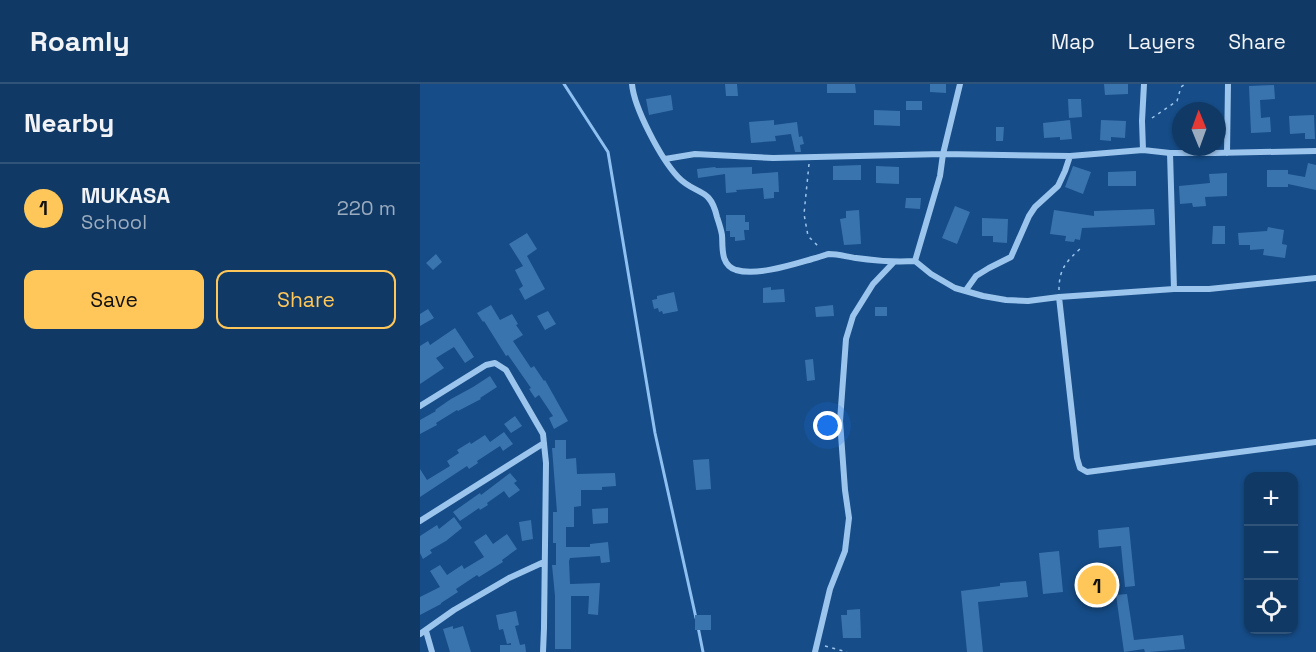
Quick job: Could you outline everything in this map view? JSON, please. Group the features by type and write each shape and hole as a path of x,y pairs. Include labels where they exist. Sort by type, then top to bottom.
{"street":[{"path":"632,84 633,95 647,129 664,159 677,176 688,186 711,199 715,206 722,234 722,254 727,266 735,270 772,270 830,254 894,262 915,261 931,274 955,288 983,296 1028,301 1174,289 1209,289 1316,278"},
{"path":"915,261 940,176 960,84"},
{"path":"1143,150 1144,84"},
{"path":"1227,153 1228,84"},
{"path":"664,159 695,154 773,158 943,154 1070,156 1143,150 1170,153 1316,151"},
{"path":"1170,153 1174,289"},
{"path":"966,290 976,276 1011,257 1029,216 1040,202 1058,186 1070,156"},
{"path":"815,652 830,589 845,550 849,518 840,421 846,339 853,316 873,284 894,262"},
{"path":"1059,297 1077,458 1080,468 1087,472 1316,442"},
{"path":"420,406 486,365 495,363 506,370 543,434 546,463 543,652"},
{"path":"420,521 544,444"},
{"path":"432,652 423,632 454,610 509,578 544,562"}],"path":[{"path":"1142,121 1153,117 1177,100 1181,87 1185,84"},
{"path":"809,157 804,214 808,236 830,254"},
{"path":"1059,297 1059,278 1067,262 1082,247"},
{"path":"817,644 847,652"}],"building":[{"path":"725,84 737,84 738,96 726,96"},
{"path":"827,84 855,84 856,93 827,93"},
{"path":"930,84 946,84 946,93 930,92"},
{"path":"1104,84 1128,84 1128,94 1105,95"},
{"path":"1274,85 1275,99 1260,100 1261,118 1270,117 1271,132 1251,133 1249,86"},
{"path":"671,95 673,110 649,115 646,99"},
{"path":"1068,99 1081,99 1082,117 1069,118"},
{"path":"906,101 922,101 922,110 906,110"},
{"path":"874,110 900,111 900,126 874,125"},
{"path":"1314,115 1315,139 1305,139 1305,133 1290,134 1289,116"},
{"path":"774,120 774,125 797,122 799,137 802,136 804,144 800,145 801,152 795,152 791,134 775,136 776,141 751,143 749,122"},
{"path":"1070,120 1072,139 1044,138 1043,123"},
{"path":"1101,120 1126,121 1125,138 1111,137 1111,141 1100,140"},
{"path":"996,127 1004,127 1003,141 996,141"},
{"path":"1308,163 1316,165 1316,190 1288,184 1288,187 1267,187 1267,170 1288,170 1288,174 1305,177"},
{"path":"861,165 861,180 833,180 833,166"},
{"path":"876,166 899,167 899,184 876,183"},
{"path":"1073,166 1091,172 1083,194 1065,187"},
{"path":"752,167 752,174 778,172 779,192 774,192 774,198 764,199 763,188 726,193 725,174 698,178 697,169"},
{"path":"1136,171 1136,186 1108,186 1108,172"},
{"path":"1227,173 1227,196 1205,197 1206,206 1193,207 1192,203 1180,204 1179,186 1210,183 1209,174"},
{"path":"906,198 921,198 920,209 905,208"},
{"path":"955,206 970,212 957,244 942,238"},
{"path":"1154,209 1155,225 1082,228 1080,240 1075,239 1074,242 1065,241 1066,236 1050,234 1054,210 1094,216 1094,211"},
{"path":"859,210 861,244 844,245 840,219 846,218 846,211"},
{"path":"726,215 745,215 745,222 749,222 749,230 744,230 745,240 735,241 735,237 730,237 730,231 726,231"},
{"path":"982,218 1008,219 1007,243 993,242 993,236 982,236"},
{"path":"1213,226 1225,226 1225,244 1212,244"},
{"path":"1268,227 1284,230 1282,244 1287,245 1285,258 1263,255 1264,249 1250,250 1250,245 1239,245 1238,233 1267,231"},
{"path":"527,233 537,249 527,256 545,289 525,300 519,289 523,286 515,270 523,266 509,244"},
{"path":"436,254 442,262 433,270 426,263"},
{"path":"771,287 771,290 784,289 785,302 763,303 763,288"},
{"path":"674,292 678,311 663,314 658,308 654,309 652,300 657,299 657,296"},
{"path":"491,305 500,320 512,314 523,335 513,341 531,368 534,366 545,380 568,421 554,429 549,418 553,416 539,395 535,398 529,389 531,388 477,313"},
{"path":"833,305 834,316 816,317 815,307"},
{"path":"875,307 887,307 887,316 875,316"},
{"path":"428,309 434,318 420,326 420,314"},
{"path":"548,311 556,324 545,330 537,316"},
{"path":"455,328 474,357 465,363 454,347 436,358 444,368 420,384 420,346 428,341 430,345"},
{"path":"813,359 815,380 807,381 805,360"},
{"path":"490,376 497,387 481,399 457,410 420,434 420,420"},
{"path":"515,416 522,426 511,433 504,424"},
{"path":"504,432 513,444 503,451 500,446 469,469 467,466 420,497 420,469 427,480 450,466 447,461 459,453 457,450 485,435 490,442"},
{"path":"555,440 566,440 566,459 576,458 577,474 615,473 616,486 602,487 602,490 581,490 581,506 574,507 574,527 566,527 566,547 590,547 590,544 608,542 610,562 601,563 600,556 570,558 570,584 600,583 598,615 588,614 589,596 571,596 571,649 555,649 555,596 552,565 556,565 553,512 557,512 552,448 555,448"},
{"path":"709,459 711,489 696,490 693,460"},
{"path":"510,473 517,481 514,483 520,490 509,498 504,491 487,503 488,505 480,510 479,508 460,521 453,512"},
{"path":"608,508 608,523 593,524 592,509"},
{"path":"454,517 462,528 430,550 432,553 423,559 420,553 420,536 437,525 439,529"},
{"path":"531,520 533,539 522,541 519,522"},
{"path":"1129,527 1135,586 1125,587 1121,546 1099,548 1098,530"},
{"path":"486,534 493,544 507,534 517,549 502,560 503,562 479,577 477,575 456,589 458,592 441,604 420,615 420,597 440,587 430,571 440,565 447,575 462,565 464,569 484,557 474,542"},
{"path":"1059,551 1063,592 1043,594 1039,553"},
{"path":"1026,581 1028,597 978,602 983,652 967,652 961,591 1000,586 1000,583"},
{"path":"1127,594 1134,640 1183,635 1185,649 1145,652 1144,649 1124,652 1116,595"},
{"path":"860,609 861,638 843,638 841,615 847,615 847,610"},
{"path":"516,611 519,625 515,626 520,645 525,644 526,652 500,652 500,645 511,645 511,643 507,644 503,629 499,630 496,615"},
{"path":"695,615 711,615 711,630 695,630"},
{"path":"453,626 453,629 463,626 471,652 450,652 443,629"}],"waterway":[{"path":"564,84 608,152 655,433 696,618"},
{"path":"698,627 703,652"}],"place":[{"name":"MUKASA","path":"1097,585"}]}
